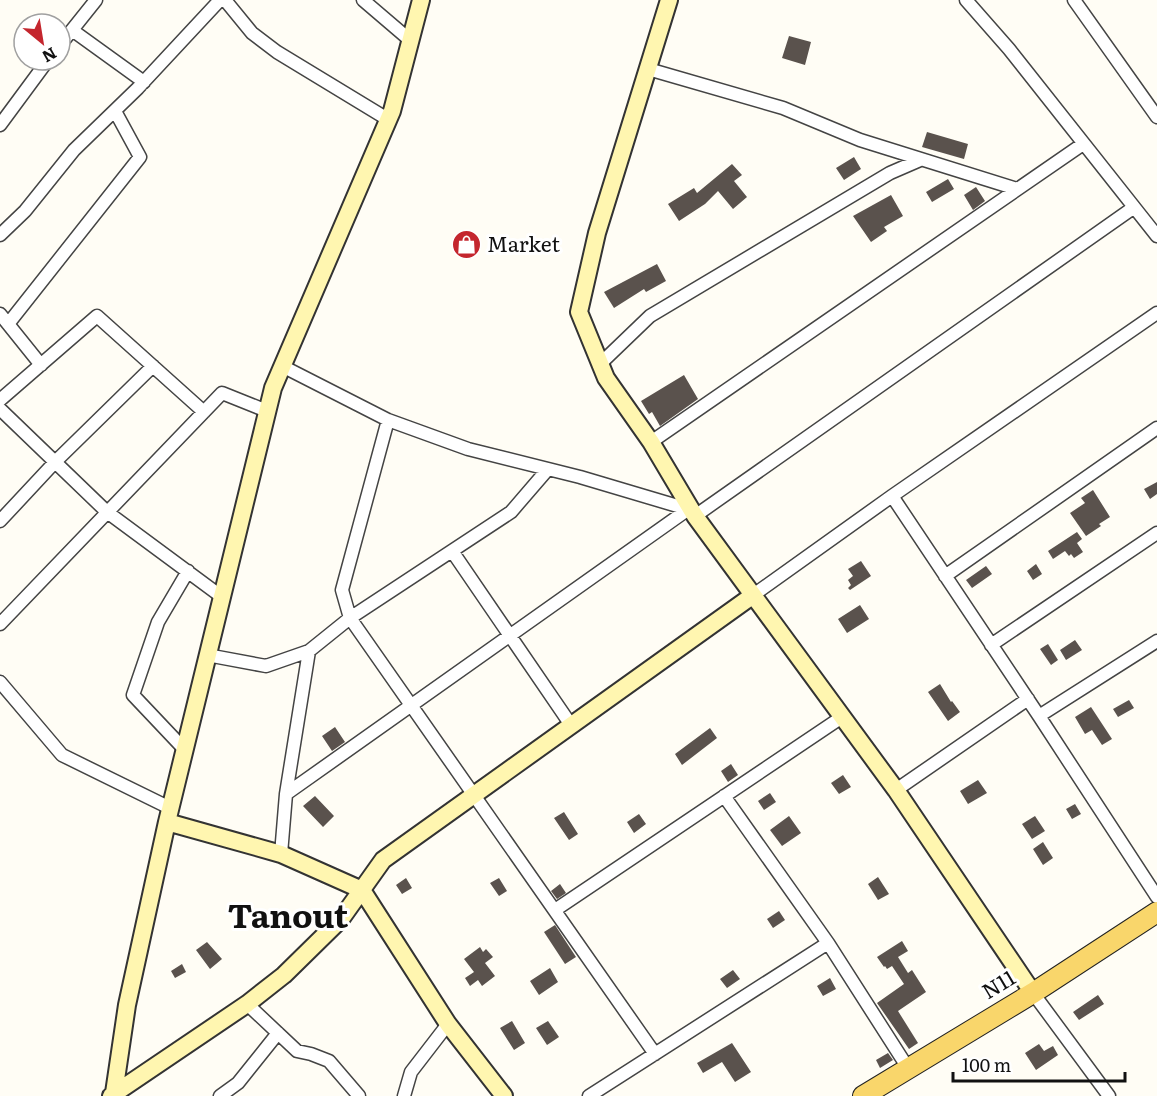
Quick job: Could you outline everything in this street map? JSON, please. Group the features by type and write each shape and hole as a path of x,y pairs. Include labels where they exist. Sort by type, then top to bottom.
{"main road":[{"name":"N11","path":"863,1096 1033,993 1157,912"}],"street":[{"path":"96,0 72,30 144,82"},
{"path":"0,235 25,211 74,150 144,82 220,0"},
{"path":"225,0 252,33 277,52 389,120"},
{"path":"363,0 411,41"},
{"path":"114,1095 127,1005 169,815 273,388 389,120 421,0"},
{"path":"669,0 597,233 579,312 599,365 651,442 692,512 896,790 1033,993 1110,1096"},
{"path":"966,0 1009,49 1157,236"},
{"path":"1074,0 1157,117"},
{"path":"648,69 783,108 860,140 1017,189"},
{"path":"0,125 39,72"},
{"path":"41,364 4,319 140,157 115,111"},
{"path":"651,442 1083,144"},
{"path":"599,365 650,316 890,173 920,160"},
{"path":"286,794 410,704 1133,208"},
{"path":"114,1095 247,1004 284,975 341,919 383,860 892,496 1157,313"},
{"path":"0,400 97,316 204,412"},
{"path":"0,521 55,462 153,366"},
{"path":"282,366 388,420 468,449 548,469 692,512"},
{"path":"0,624 222,393 267,411"},
{"path":"0,409 107,512 222,597"},
{"path":"388,420 342,590 350,618 655,1054"},
{"path":"945,576 1157,429"},
{"path":"207,655 266,666 309,651 350,618 511,512 548,469"},
{"path":"892,496 1157,897"},
{"path":"992,645 1157,533"},
{"path":"452,551 571,725"},
{"path":"184,750 133,695 158,622 188,571"},
{"path":"1039,716 1157,641"},
{"path":"280,854 286,794 309,651"},
{"path":"0,682 62,755 169,815 280,854 362,890 448,1024 504,1096"},
{"path":"896,790 1028,699"},
{"path":"555,910 842,717"},
{"path":"724,796 828,943 908,1068"},
{"path":"589,1096 828,943"},
{"path":"247,1004 297,1051 329,1061 359,1096"},
{"path":"404,1096 411,1072 448,1024"},
{"path":"220,1096 238,1083 278,1033"}],"building":[{"path":"789,36 811,42 805,65 782,58"},
{"path":"927,132 968,144 964,159 922,147"},
{"path":"854,157 861,169 844,180 836,168"},
{"path":"732,164 742,175 734,181 747,197 733,209 718,191 705,204 679,221 668,204 694,188 697,193"},
{"path":"948,179 954,189 932,202 926,192"},
{"path":"976,187 985,201 973,210 964,195"},
{"path":"891,195 903,216 884,227 887,231 871,242 853,216"},
{"path":"657,264 666,281 646,292 644,289 614,308 604,292"},
{"path":"684,375 698,399 660,426 652,412 649,414 641,401"},
{"path":"1157,482 1157,494 1150,499 1144,489"},
{"path":"1093,490 1110,517 1086,536 1070,513 1085,503 1081,498"},
{"path":"1077,532 1082,539 1077,543 1083,552 1074,558 1065,551 1053,559 1048,551"},
{"path":"861,561 871,576 850,590 848,588 851,585 848,580 853,576 848,569"},
{"path":"1036,564 1042,574 1033,580 1027,571"},
{"path":"986,566 992,574 972,588 966,580"},
{"path":"860,605 869,619 847,633 838,619"},
{"path":"1075,640 1082,650 1066,660 1060,650"},
{"path":"1048,644 1058,660 1051,665 1040,649"},
{"path":"940,684 960,712 948,721 928,692"},
{"path":"1129,700 1134,708 1118,717 1113,709"},
{"path":"1091,707 1112,739 1102,745 1092,730 1085,734 1075,717"},
{"path":"335,727 345,742 332,751 322,736"},
{"path":"710,728 717,738 682,765 675,754"},
{"path":"731,764 738,775 728,782 721,771"},
{"path":"843,775 851,787 839,794 831,783"},
{"path":"978,780 987,793 968,804 960,791"},
{"path":"770,793 776,802 764,810 758,801"},
{"path":"315,796 334,816 323,827 303,806"},
{"path":"1075,804 1081,814 1072,819 1066,809"},
{"path":"564,812 578,834 569,840 554,818"},
{"path":"639,814 646,824 634,833 627,822"},
{"path":"789,816 801,833 782,846 770,830"},
{"path":"1035,816 1045,831 1032,839 1022,824"},
{"path":"1043,842 1053,858 1043,865 1033,849"},
{"path":"878,877 889,894 878,900 868,884"},
{"path":"406,878 412,888 402,894 396,885"},
{"path":"499,878 507,891 499,896 490,883"},
{"path":"560,884 566,893 557,899 551,891"},
{"path":"779,911 785,920 773,928 767,919"},
{"path":"555,925 576,957 565,964 544,932"},
{"path":"902,941 908,951 898,957 908,973 912,970 926,992 898,1011 918,1043 909,1049 877,1003 904,984 892,966 887,969 877,957"},
{"path":"207,942 222,959 210,969 196,950"},
{"path":"480,947 483,952 486,949 493,957 485,963 495,976 482,986 478,980 470,986 465,978 474,972 464,959"},
{"path":"182,964 186,972 175,978 171,971"},
{"path":"550,968 558,982 539,995 530,981"},
{"path":"733,970 740,979 727,988 720,979"},
{"path":"830,978 836,989 823,996 817,986"},
{"path":"1098,995 1104,1004 1079,1020 1073,1012"},
{"path":"512,1021 525,1043 514,1050 500,1028"},
{"path":"548,1021 559,1037 547,1045 536,1028"},
{"path":"732,1043 751,1072 735,1082 722,1062 703,1073 697,1063"},
{"path":"1039,1044 1044,1051 1053,1046 1058,1055 1036,1070 1025,1053"},
{"path":"888,1053 893,1060 880,1068 876,1060"}],"place":[{"name":"Market","path":"466,245"}],"district":[{"name":"Tanout","path":"288,916"}]}
